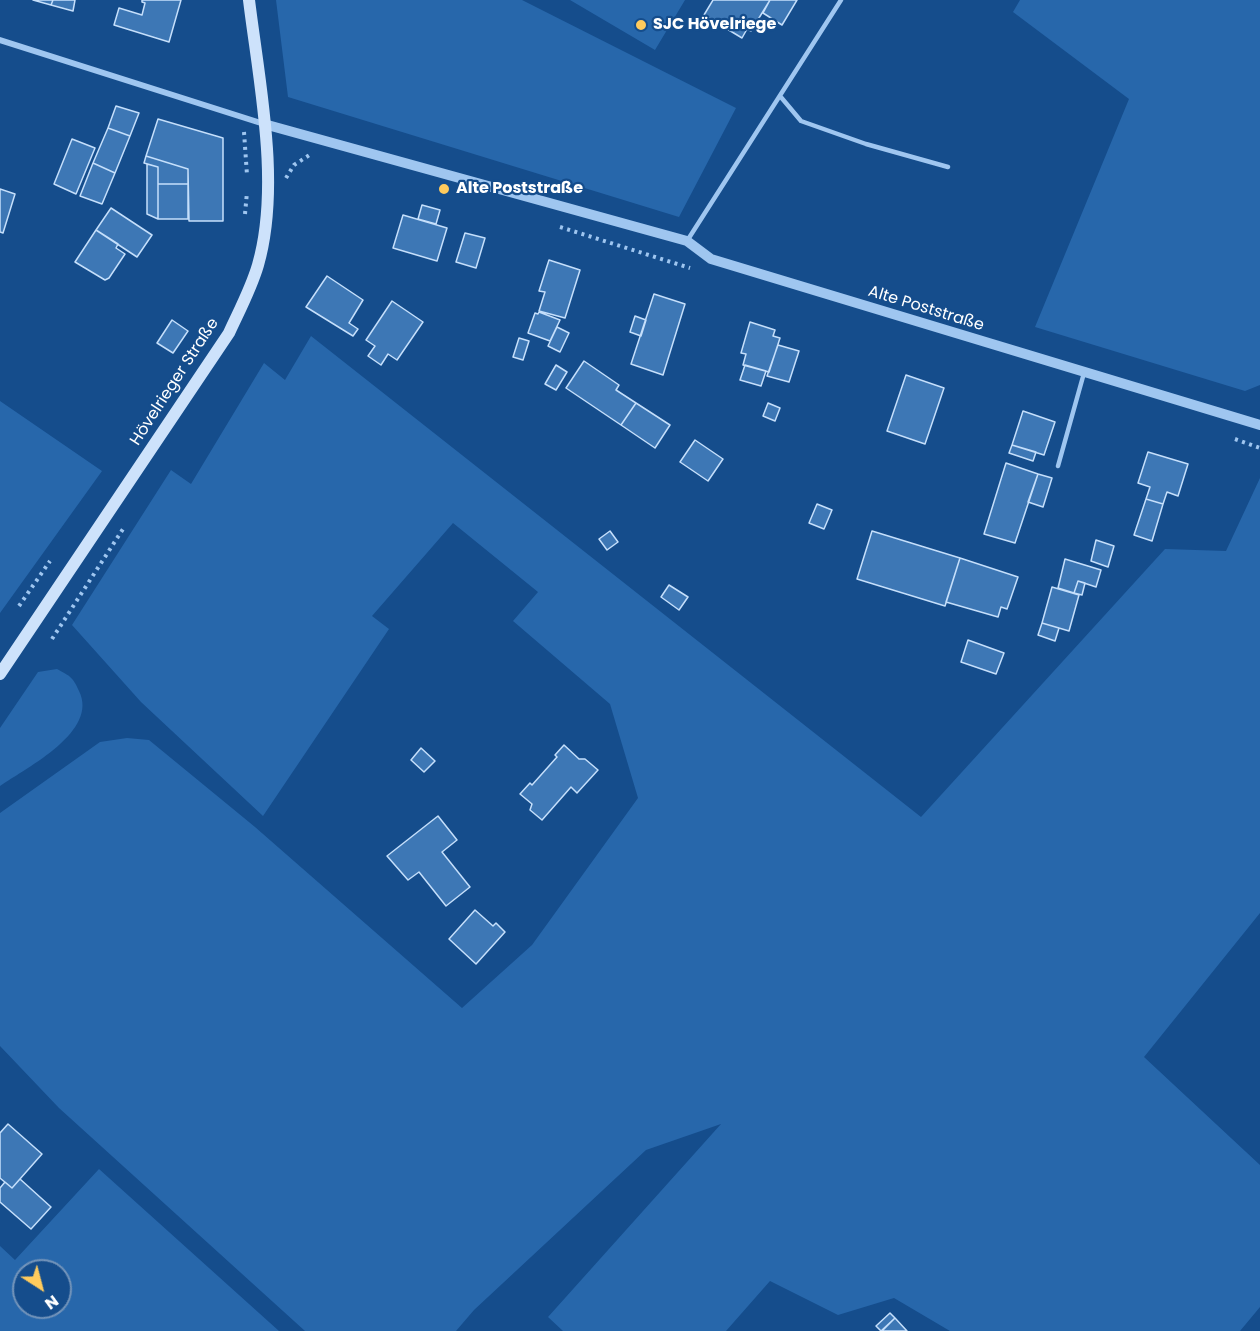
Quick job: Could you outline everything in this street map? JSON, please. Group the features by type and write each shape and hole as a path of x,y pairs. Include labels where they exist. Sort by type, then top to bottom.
{"main road":[{"name":"Hövelrieger Straße","path":"0,674 229,333 249,290 265,236 268,178 249,0"}],"street":[{"name":"Alte Poststraße","path":"0,40 264,124 687,241 711,260 1260,425"}],"lane":[{"path":"687,241 841,0"},
{"path":"780,96 801,121 866,144 948,167"},
{"path":"1058,466 1084,373"}],"path":[{"path":"243,117 247,182 245,224"},
{"path":"19,606 53,557"}],"shaded area":[{"path":"276,0 522,0 736,108 679,217 288,97"},
{"name":"SJC Hövelriege","path":"570,0 685,0 655,50"},
{"path":"1020,0 1260,0 1260,385 1245,391 1035,327 1129,99 1013,12"},
{"path":"311,336 921,817 1165,549 1226,551 1260,478 1260,913 1144,1057 1260,1165 1260,1307 1240,1331 950,1331 894,1298 838,1315 770,1281 726,1331 563,1331 548,1317 721,1124 646,1150 474,1310 456,1331 305,1331 59,1108 0,1046 0,813 100,742 127,738 149,740 255,827 462,1008 532,945 638,798 610,704 513,621 538,592 453,523 372,616 389,629 263,816 141,702 72,625 171,470 191,484 264,363 285,380"},
{"path":"0,401 102,471 0,613"},
{"path":"57,669 71,677 79,691 82,706 79,720 70,734 43,758 0,786 0,728 38,672"},
{"path":"99,1169 279,1331 0,1331 0,1246 14,1259 12,1259 12,1319 72,1319 72,1259 16,1259"}],"building":[{"path":"33,0 53,0 51,5"},
{"path":"53,0 75,0 73,11 51,5"},
{"path":"142,0 181,0 169,42 114,25 119,8 142,15 145,3"},
{"path":"713,0 770,0 751,31 747,29 742,38 704,15"},
{"path":"770,0 797,0 782,25 763,13"},
{"path":"116,106 139,113 130,136 108,128"},
{"path":"158,119 223,138 223,221 189,221 188,169 146,156"},
{"path":"108,128 130,136 115,173 93,163"},
{"path":"72,139 95,148 76,194 54,184"},
{"path":"146,156 188,169 188,184 158,184 158,167 144,163"},
{"path":"93,163 115,173 102,204 80,196"},
{"path":"147,164 158,167 158,219 147,214"},
{"path":"158,184 188,184 188,219 158,219"},
{"path":"0,189 15,194 3,233 0,232"},
{"path":"422,205 440,210 436,224 418,219"},
{"path":"111,208 152,235 137,257 96,230"},
{"path":"403,215 447,228 437,261 393,248"},
{"path":"96,230 118,244 116,248 125,254 109,278 105,280 75,262"},
{"path":"465,233 485,238 476,268 456,262"},
{"path":"549,260 580,270 565,318 539,311 545,292 539,291"},
{"path":"327,276 363,300 349,323 358,329 353,336 306,307"},
{"path":"654,294 685,304 663,375 631,364"},
{"path":"392,301 423,322 397,360 388,354 381,365 368,356 375,346 366,340"},
{"path":"539,312 560,320 550,341 528,333 535,313"},
{"path":"635,316 646,320 641,336 630,332"},
{"path":"172,320 188,331 173,353 157,343"},
{"path":"750,322 775,330 773,336 780,338 769,372 743,365 746,354 741,353"},
{"path":"557,327 569,333 560,352 548,346"},
{"path":"519,338 529,341 523,360 513,357"},
{"path":"778,345 799,351 789,382 767,376"},
{"path":"584,361 619,385 616,390 636,403 621,425 566,388"},
{"path":"556,365 567,372 556,390 545,384"},
{"path":"745,365 766,371 761,386 740,380"},
{"path":"906,375 944,388 925,444 887,431"},
{"path":"636,403 670,425 655,448 621,425"},
{"path":"768,403 780,408 775,421 763,416"},
{"path":"1023,411 1055,422 1044,455 1012,445"},
{"path":"695,440 723,459 708,481 680,462"},
{"path":"1012,445 1036,452 1033,461 1009,453"},
{"path":"1148,452 1188,464 1178,496 1167,492 1163,504 1146,499 1150,487 1138,483"},
{"path":"1006,463 1038,474 1015,543 984,534"},
{"path":"1038,474 1052,478 1043,507 1028,502"},
{"path":"1146,499 1163,504 1152,541 1134,535"},
{"path":"817,504 832,510 824,529 809,523"},
{"path":"610,531 618,542 607,550 599,539"},
{"path":"872,531 960,558 945,606 857,579"},
{"path":"1096,540 1114,546 1108,567 1091,561"},
{"path":"960,558 1018,577 1007,609 1001,607 998,617 946,602"},
{"path":"1065,559 1101,570 1096,587 1078,581 1074,593 1058,588"},
{"path":"1078,581 1085,583 1082,595 1074,593"},
{"path":"669,585 688,597 679,610 661,597"},
{"path":"1052,587 1079,595 1069,631 1042,623"},
{"path":"1042,623 1059,628 1055,641 1038,635"},
{"path":"968,640 1004,653 996,674 961,662"},
{"path":"564,745 579,759 585,759 598,770 577,793 571,787 542,820 530,810 532,804 520,794 530,783 532,785 557,757 555,755"},
{"path":"421,748 435,761 424,772 411,760"},
{"path":"438,816 457,840 442,852 470,887 446,906 419,872 408,880 387,856"},
{"path":"475,910 493,926 496,923 505,932 476,964 449,939"},
{"path":"8,1124 42,1154 12,1188 0,1178 0,1133"},
{"path":"20,1179 51,1207 31,1229 0,1202 0,1188 5,1182 12,1188"},
{"path":"890,1313 895,1318 881,1331 876,1326"},
{"path":"895,1318 907,1331 882,1331"}],"place":[{"name":"SJC Hövelriege","path":"641,25"},
{"name":"Alte Poststraße","path":"444,189"}]}
